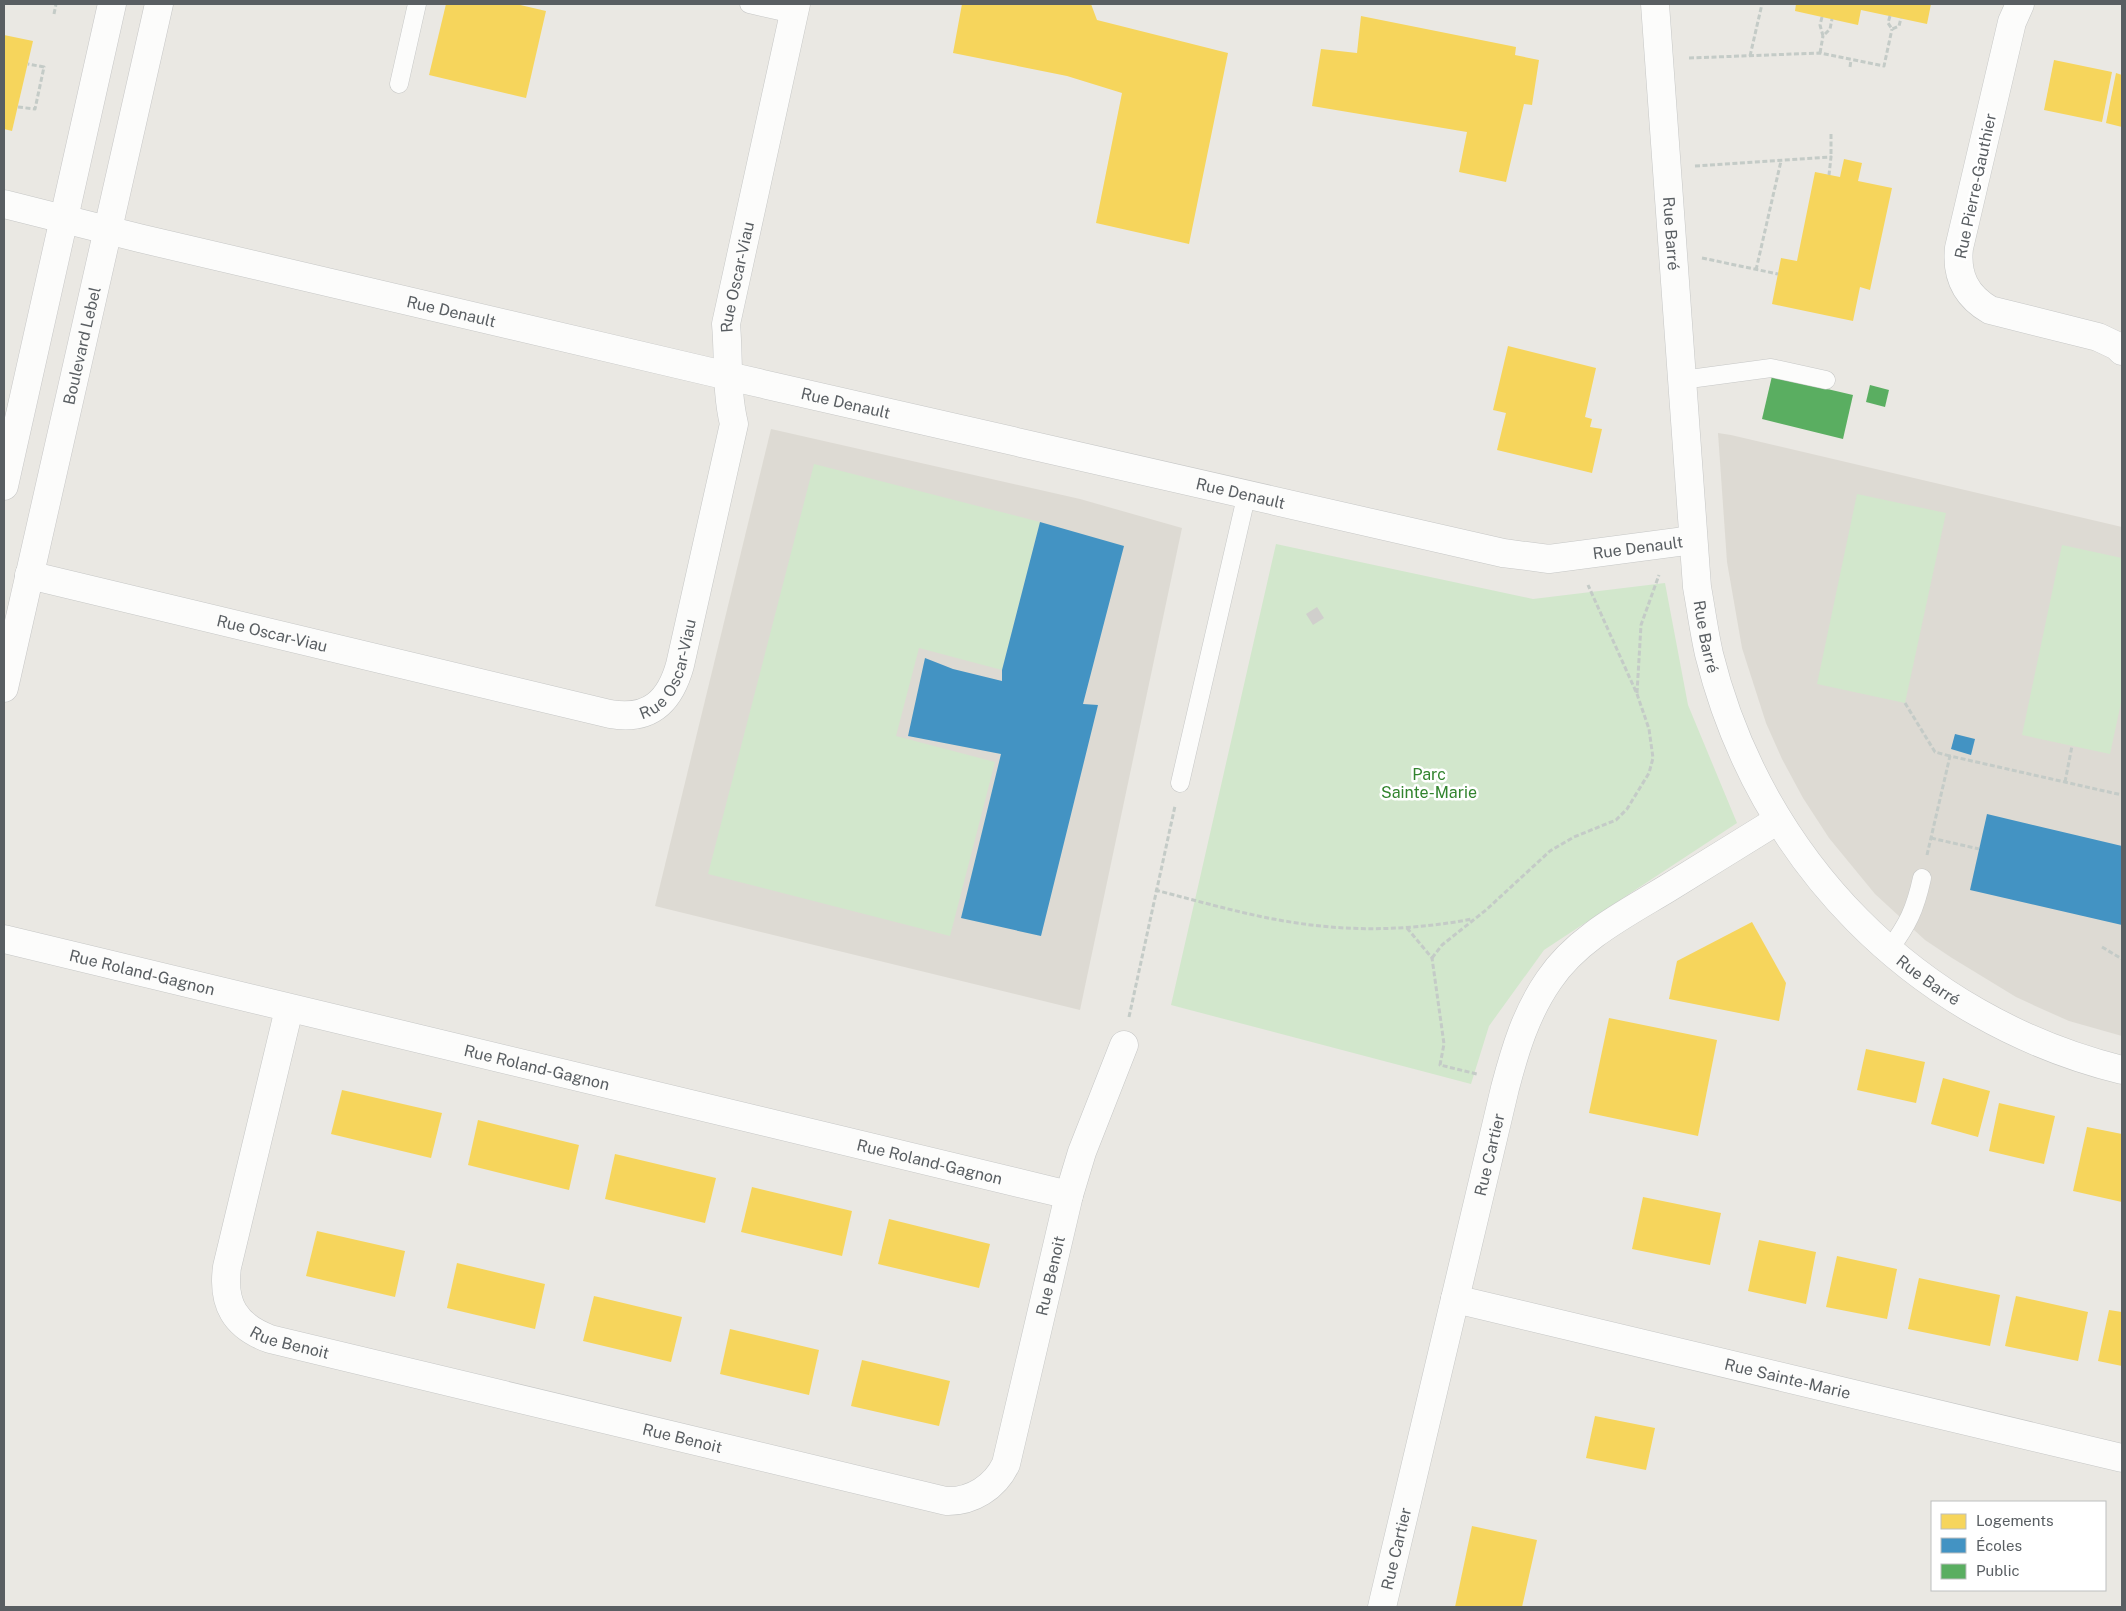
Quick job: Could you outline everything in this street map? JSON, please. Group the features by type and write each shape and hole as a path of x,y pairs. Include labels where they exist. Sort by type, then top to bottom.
{"street":[{"path":"4,486 112,4"},
{"name":"Boulevard Lebel","path":"4,688 159,4"},
{"name":"Rue Barré","path":"1655,4 1693,540 1698,587 1712,662 1737,737 1754,776 1778,820 1800,854 1851,914 1888,950 1923,977 1985,1017 2050,1047 2088,1061 2122,1070"},
{"name":"Rue Pierre-Gauthier","path":"2020,4 2012,22 1959,248 1958,267 1960,276 1975,300 1990,310 2098,337 2117,346 2122,351"},
{"name":"Rue Oscar-Viau","path":"29,575 610,714 630,716 657,706 672,689 680,665 734,424 728,393 729,358 726,324 794,9"},
{"name":"Rue Denault","path":"4,204 728,376 1528,557 1549,558 1693,540"},
{"name":"Rue Cartier","path":"1382,1607 1516,1046 1530,1010 1550,978 1573,953 1607,925 1778,820"},
{"name":"Rue Roland-Gagnon","path":"4,939 1069,1195"},
{"name":"Rue Benoit","path":"289,1009 225,1278 231,1309 247,1327 270,1339 946,1501 957,1501 976,1495 1001,1474 1006,1464 1069,1195 1082,1152 1124,1045"},
{"name":"Rue Sainte-Marie","path":"1455,1298 2122,1458"}],"lane":[{"path":"399,84 417,4"},
{"path":"749,4 794,9"},
{"path":"1682,380 1771,368 1826,380"},
{"path":"1180,783 1247,493"},
{"path":"1888,950 1906,927 1915,908 1922,878"}],"path":[{"path":"54,14 56,4"},
{"path":"1750,56 1762,4"},
{"path":"1687,58 1820,54 1884,66 1892,29 1888,23 1890,16"},
{"path":"1822,17 1820,26 1824,36"},
{"path":"1892,29 1899,26 1901,18"},
{"path":"1820,54 1824,36 1830,29 1832,19"},
{"path":"1850,67 1851,60"},
{"path":"18,107 35,109 40,90 44,67 28,64"},
{"path":"1829,175 1831,157 1830,134"},
{"path":"1695,166 1831,157"},
{"path":"1756,270 1781,160"},
{"path":"1702,258 1778,274"},
{"path":"1637,694 1642,624 1658,577"},
{"path":"1432,958 1442,945 1550,851 1574,837 1616,820 1640,791 1648,772 1653,758 1649,729 1637,694 1588,585"},
{"path":"1905,703 1935,752 2122,796"},
{"path":"2065,782 2072,746"},
{"path":"1922,878 1950,756"},
{"path":"1124,1045 1180,783"},
{"path":"1931,838 1979,849"},
{"path":"1156,890 1298,923 1342,927 1407,928 1475,918"},
{"path":"1407,928 1432,958 1444,1044 1440,1065 1477,1074"},
{"path":"2102,947 2122,959"}],"shaded area":[{"path":"771,429 1080,499 1182,528 1080,1010 655,906"},
{"path":"1718,433 2122,527 2122,1036 2069,1021 2016,997 1925,940 1875,894 1829,838 1803,798 1782,759 1766,723 1742,648 1727,562"}],"green space":[{"path":"814,464 1040,522 1002,670 919,648 896,736 995,762 950,936 708,874"},
{"path":"1857,494 1946,513 1905,703 1817,684"},
{"name":"Parc Sainte-Marie","path":"1276,544 1533,599 1665,583 1688,705 1737,823 1544,950 1489,1026 1471,1084 1171,1005"},
{"path":"2062,545 2122,558 2122,698 2110,754 2022,735"}],"building: Logements":[{"path":"446,4 516,4 546,11 526,98 429,75"},
{"path":"962,4 1091,4 1097,20 1228,53 1189,244 1096,223 1122,93 1067,76 953,53"},
{"path":"1796,4 1931,4 1927,24 1861,10 1858,25 1795,11"},
{"path":"1361,16 1516,47 1515,55 1539,60 1532,105 1524,104 1506,182 1459,172 1467,132 1312,106 1321,49 1357,53"},
{"path":"4,35 33,41 12,131 4,129"},
{"path":"2054,60 2112,72 2102,122 2044,110"},
{"path":"2116,73 2122,75 2122,127 2106,123"},
{"path":"1844,159 1862,163 1858,181 1892,188 1870,290 1860,287 1853,321 1772,304 1781,258 1797,261 1815,172 1840,177"},
{"path":"1508,346 1596,368 1585,417 1592,419 1590,427 1602,429 1592,473 1497,450 1506,413 1493,410"},
{"path":"1752,922 1786,983 1779,1021 1669,999 1677,961"},
{"path":"1609,1018 1717,1040 1698,1136 1589,1113"},
{"path":"1866,1049 1925,1062 1916,1103 1857,1090"},
{"path":"1943,1078 1990,1091 1978,1137 1931,1124"},
{"path":"342,1090 442,1113 431,1158 331,1134"},
{"path":"1999,1103 2055,1116 2044,1164 1989,1151"},
{"path":"478,1120 579,1145 569,1190 468,1165"},
{"path":"2087,1127 2122,1134 2122,1202 2073,1191"},
{"path":"615,1154 716,1178 705,1223 605,1199"},
{"path":"752,1187 852,1211 842,1256 741,1232"},
{"path":"1643,1197 1721,1213 1710,1265 1632,1249"},
{"path":"889,1219 990,1244 979,1288 878,1264"},
{"path":"317,1231 405,1251 395,1297 306,1276"},
{"path":"1759,1240 1816,1252 1806,1304 1748,1291"},
{"path":"1837,1256 1897,1269 1887,1319 1826,1307"},
{"path":"457,1263 545,1284 535,1329 447,1308"},
{"path":"1919,1278 2000,1295 1990,1346 1908,1329"},
{"path":"594,1296 682,1317 671,1362 583,1341"},
{"path":"2016,1296 2088,1312 2078,1361 2005,1346"},
{"path":"2109,1310 2122,1312 2122,1366 2098,1361"},
{"path":"730,1329 819,1350 809,1395 720,1374"},
{"path":"862,1360 950,1381 939,1426 851,1406"},
{"path":"1595,1416 1655,1428 1646,1470 1586,1458"},
{"path":"1472,1526 1537,1540 1522,1607 1455,1607"}],"building: Écoles":[{"path":"1040,522 1124,546 1083,704 1098,705 1041,936 961,918 1001,754 908,736 925,658 953,669 1002,681 1002,670"},
{"path":"1955,734 1975,739 1971,755 1951,749"},
{"path":"1987,814 2122,846 2122,925 1970,890"}],"building: Public":[{"path":"1772,376 1853,395 1843,439 1762,419"},
{"path":"1870,385 1889,390 1885,407 1866,402"}],"building: Autres":[{"path":"1317,607 1324,618 1313,625 1306,614"}]}
